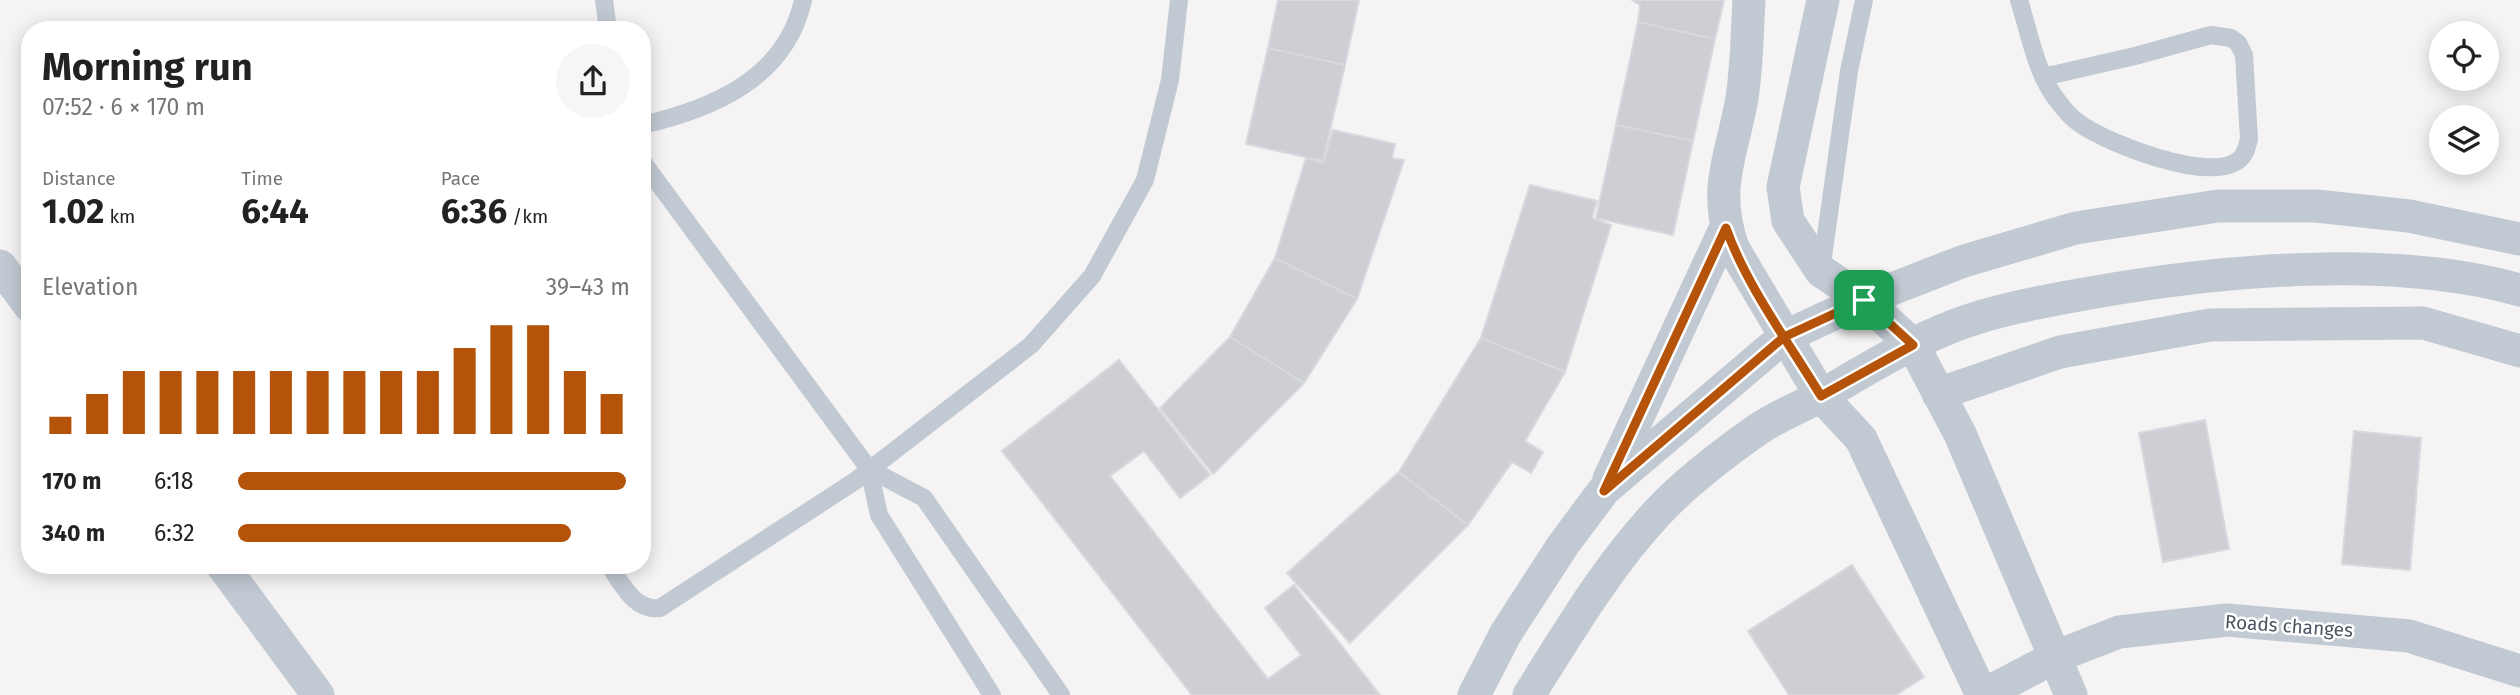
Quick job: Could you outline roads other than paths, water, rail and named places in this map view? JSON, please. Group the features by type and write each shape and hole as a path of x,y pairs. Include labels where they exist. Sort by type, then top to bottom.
{"street":[{"path":"1749,0 1742,97 1723,180 1726,228 1733,248 1821,396 1861,439 1982,695"},
{"path":"1823,0 1783,187 1788,221 1821,271 1864,300 1913,345 1960,434 2071,695"},
{"path":"1474,695 1506,634 1563,545 1604,491 1784,337 1864,300 1964,261 2076,228 2218,206 2316,206 2409,216 2520,239"},
{"path":"2402,270 2409,216"},
{"path":"1604,491 1726,228"},
{"path":"0,265 21,294"},
{"path":"1529,695 1591,597 1658,512 1707,468 1758,429 1913,345 1971,321 2051,300 2147,283 2274,271 2402,270 2481,279 2520,290"},
{"path":"1938,394 2060,352 2210,326 2423,323 2520,351"},
{"path":"229,574 318,695"},
{"name":"Roads changes","path":"1982,695 2055,657 2119,632 2227,620 2312,625 2409,636 2520,671"}],"lane":[{"path":"604,0 607,21"},
{"path":"651,122 719,101 766,70 799,18 803,0"},
{"path":"615,574 632,598 650,609 660,608 869,469 1031,345 1092,276 1145,180 1170,80 1179,0"},
{"path":"1821,271 1849,71 1864,0"},
{"path":"2020,0 2043,77 2056,99 2078,123 2122,147 2158,159 2196,166 2222,166 2239,160 2245,152 2249,139 2244,55 2238,43 2231,38 2211,35 2043,77"},
{"path":"651,173 869,469 879,515 992,695"},
{"path":"869,469 924,498 1061,695"}]}
